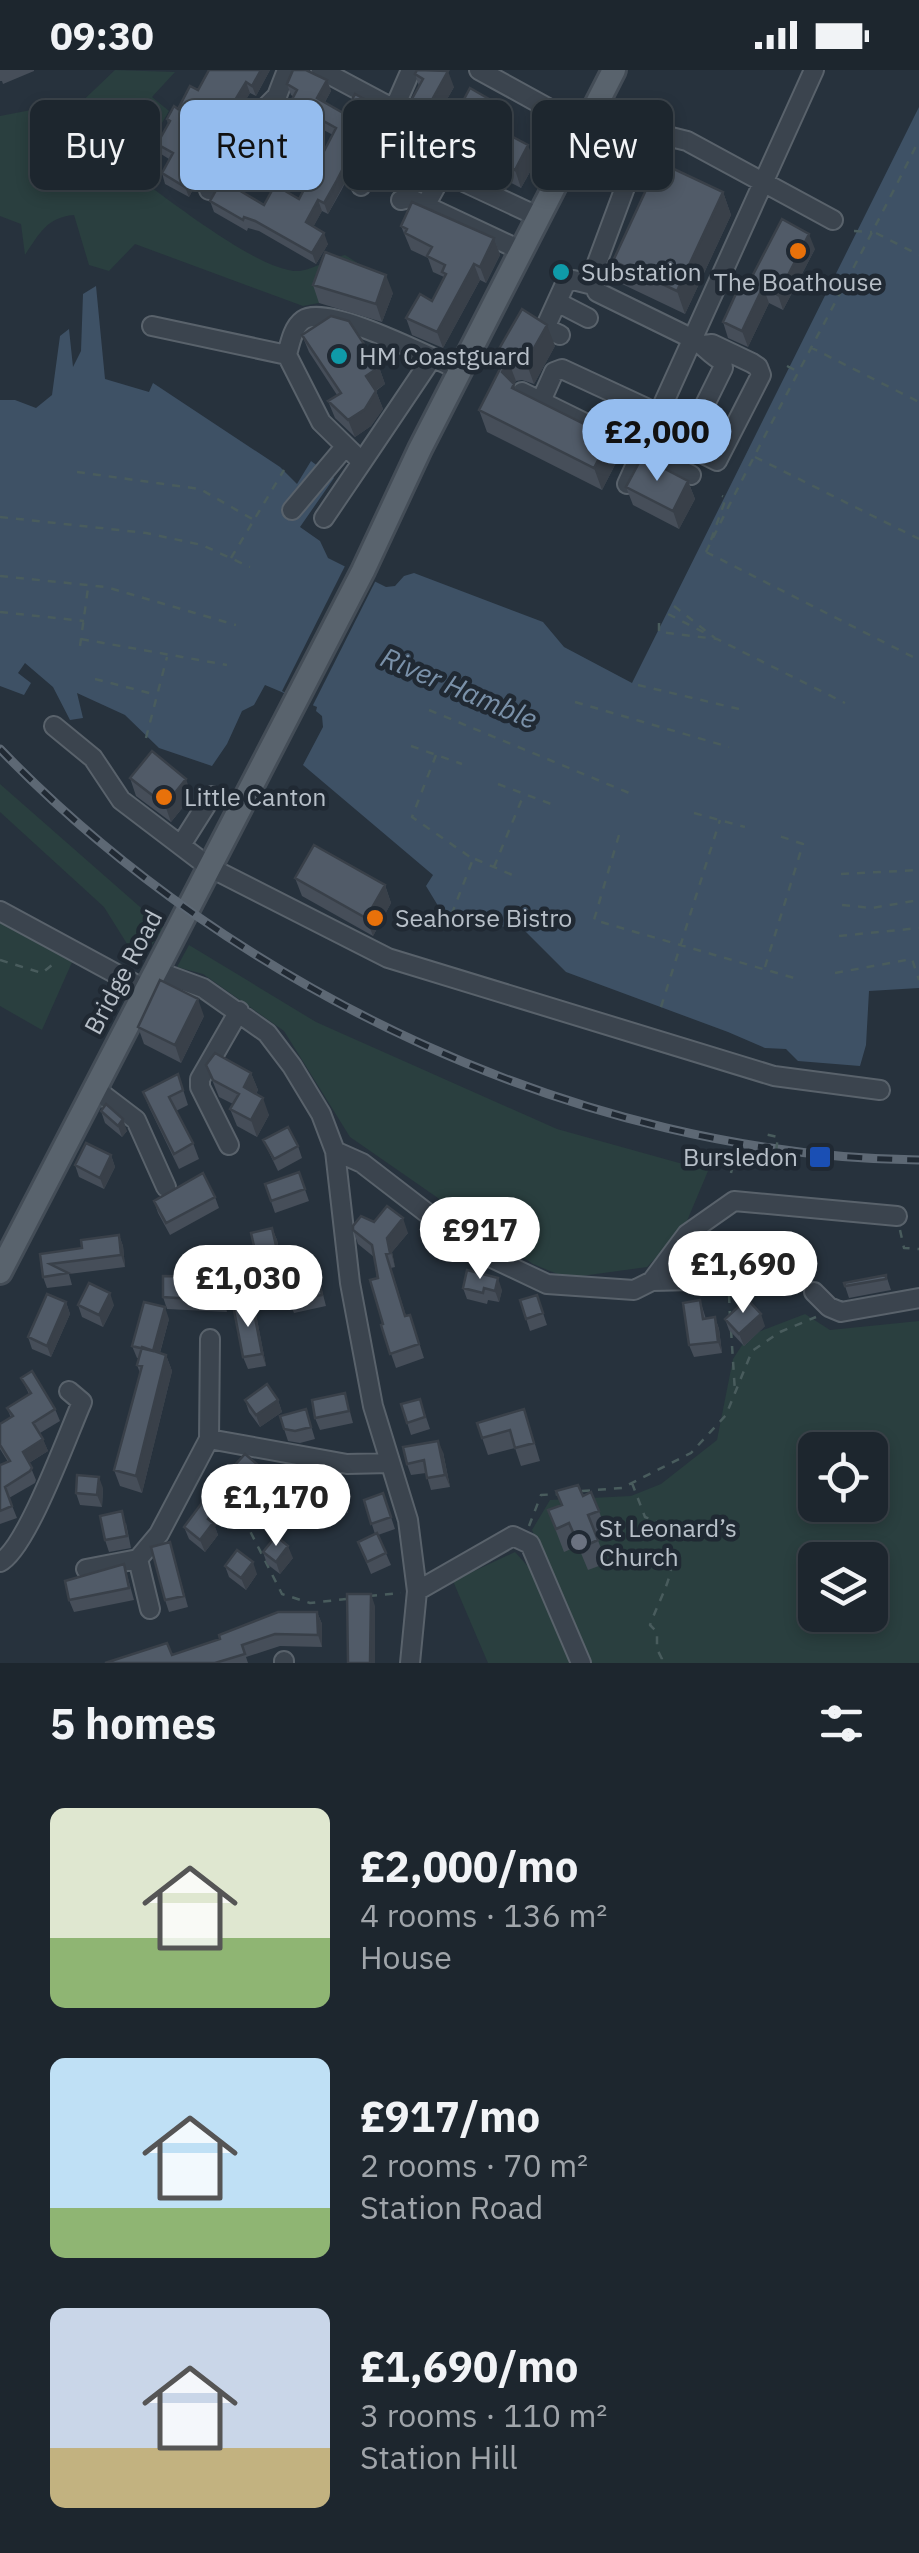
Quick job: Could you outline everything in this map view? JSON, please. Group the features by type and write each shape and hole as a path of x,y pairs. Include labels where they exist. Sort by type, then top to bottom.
{"main road":[{"path":"600,100 614,70"},
{"path":"460,370 553,190"},
{"name":"Bridge Road","path":"0,1272 363,570 460,370"}],"street":[{"path":"272,100 287,70"},
{"path":"321,70 377,100"},
{"path":"398,100 411,70"},
{"path":"479,70 534,100"},
{"path":"627,484 698,342 814,70"},
{"path":"673,138 687,142 833,220"},
{"path":"426,206 441,177 448,174 539,217"},
{"path":"624,190 593,274 597,292 758,367 761,376 717,462 685,446 724,364 698,342"},
{"path":"401,200 408,198 522,251"},
{"path":"560,335 545,328 565,284 573,280 593,285"},
{"path":"557,302 588,318"},
{"path":"362,462 321,422 287,356 300,321 312,316 344,320 460,370"},
{"path":"152,326 287,356"},
{"path":"324,518 432,358"},
{"path":"541,401 554,372 562,368 659,414"},
{"path":"522,392 691,476"},
{"path":"292,510 344,448"},
{"path":"54,726 93,758 121,800 209,867 388,958 774,1076 880,1090"},
{"path":"180,845 212,796"},
{"path":"0,911 71,950 149,980 204,988 267,1033 320,1114 335,1151 350,1282 373,1406 408,1520 417,1591 410,1663"},
{"path":"228,1145 200,1087 200,1079 239,1011"},
{"path":"94,1088 136,1120 166,1188"},
{"path":"335,1151 362,1163 475,1250 547,1284 634,1290 652,1281 732,1279"},
{"path":"652,1281 687,1234 734,1201 897,1216"},
{"path":"814,1292 840,1312 919,1298"},
{"path":"86,1569 138,1559 159,1533 210,1439 207,1336"},
{"path":"0,1562 31,1535 82,1402 69,1391"},
{"path":"210,1439 347,1464 390,1463"},
{"path":"417,1591 513,1536 530,1544 581,1663"},
{"path":"138,1559 150,1610"}],"path":[{"path":"787,366 796,370 874,232 919,140"},
{"path":"874,232 919,255"},
{"path":"810,346 919,402"},
{"path":"706,552 810,346"},
{"path":"754,456 919,540"},
{"path":"231,558 284,470"},
{"path":"76,472 200,489 254,520"},
{"path":"706,552 726,498 722,496"},
{"path":"0,516 146,533 202,545 250,567"},
{"path":"706,552 919,660"},
{"path":"0,576 106,587 236,625"},
{"path":"80,646 88,585"},
{"path":"674,606 717,640"},
{"path":"0,612 84,621"},
{"path":"668,614 845,703"},
{"path":"659,623 659,632 717,640"},
{"path":"81,640 227,665"},
{"path":"146,738 167,655"},
{"path":"96,679 157,695"},
{"path":"638,685 739,709"},
{"path":"574,702 728,747"},
{"path":"429,710 634,794"},
{"path":"411,746 462,764"},
{"path":"436,755 412,817 473,858 517,876"},
{"path":"498,784 551,804"},
{"path":"494,867 524,794"},
{"path":"694,813 744,827"},
{"path":"661,1007 720,820"},
{"path":"620,834 594,920 801,980"},
{"path":"764,969 802,844 779,836"},
{"path":"451,916 473,858"},
{"path":"841,874 919,870"},
{"path":"842,905 872,908 919,900"},
{"path":"839,936 919,928"},
{"path":"0,960 42,973 71,950"},
{"path":"835,973 912,959 919,980"},
{"path":"731,1173 734,1160 774,1165 778,1137 760,1134"},
{"path":"897,1216 904,1248 919,1249"},
{"path":"736,1394 732,1279 814,1292"},
{"path":"530,1544 528,1524 541,1495 622,1488 690,1453 726,1415 752,1351 780,1332 811,1322 829,1307"},
{"path":"632,1483 646,1518 664,1526 673,1552 670,1579 650,1625 657,1632 656,1649 661,1663"},
{"path":"228,1509 248,1527 282,1594 310,1603 346,1599"},
{"path":"364,1597 417,1591"}],"green space":[{"path":"115,70 175,72 152,97 156,100 84,100"},
{"path":"160,104 169,111 160,126"},
{"path":"30,110 30,190 155,190 238,247 283,269 300,271 345,255 364,267 331,270 319,303 303,306 135,244 109,271 89,265 74,215 50,223 25,255 21,224 0,216 0,116"},
{"path":"0,784 164,928 139,963 104,907 0,812"},
{"path":"0,922 73,960 42,1030 0,1006"},
{"path":"189,945 316,1022 557,1129 708,1171 684,1228 647,1267 567,1278 533,1264 350,1137 284,1031 203,974 177,967"},
{"path":"805,1314 830,1330 919,1321 919,1663 589,1663 532,1530 550,1500 631,1496 661,1484 717,1440 733,1359 748,1336"},
{"path":"515,1552 533,1572 574,1663 488,1663 453,1581"}],"water":[{"name":"River Hamble","path":"919,107 919,988 869,991 866,1045 860,1066 798,1061 786,1049 765,1048 566,972 525,931 443,914 426,886 433,875 303,765 323,727 317,707 265,685 254,705 242,711 212,766 159,748 125,715 77,693 83,718 70,720 53,687 25,663 18,673 31,683 24,695 0,686 0,400 15,400 36,408 52,395 60,336 69,329 73,367 81,351 83,294 96,286 105,379 149,392 153,383 280,467 297,484 311,461 334,478 300,527 320,541 328,558 386,587 395,586 404,576 414,573 543,622 564,647 632,683"}],"pier":[{"path":"347,562 377,578 312,707 282,691"}],"building":[{"path":"209,70 261,70 252,86 246,82 235,100 183,100 190,86 198,90"},
{"path":"293,70 306,70 327,80 317,98 320,100 292,100 297,90 287,84"},
{"path":"417,70 448,71 432,100 411,100 423,79 415,74"},
{"path":"470,88 489,99 488,100 464,100"},
{"path":"323,101 343,113 343,168 324,203 318,200 306,222 324,233 312,253 210,201 216,190 239,190 264,205 272,190 284,190 299,199 304,190 323,190 323,153 336,128 323,121"},
{"path":"180,105 180,184 162,173 173,153 160,146 170,121 167,119 174,106 178,109"},
{"path":"512,137 528,145 515,170 512,168"},
{"path":"673,169 723,192 677,291 613,261 646,190 673,190"},
{"path":"412,202 494,238 480,267 474,264 437,332 406,318 420,294 432,301 446,274 442,272 445,265 427,256 432,247 405,233 407,229 401,226"},
{"path":"782,219 809,234 778,295 763,287 742,331 723,322 740,285 746,288"},
{"path":"325,252 386,275 376,304 313,285"},
{"path":"522,309 547,325 526,362 508,360 502,372 514,384 512,388 610,437 594,468 479,410 505,359 496,354"},
{"path":"331,316 349,321 379,367 366,376 376,391 365,409 348,420 328,401 341,393 302,335"},
{"path":"642,457 688,481 673,511 626,487"},
{"path":"152,751 186,779 165,805 130,778"},
{"path":"314,845 385,885 366,918 295,878"},
{"path":"160,980 198,999 175,1045 138,1027"},
{"path":"215,1053 251,1073 244,1087 263,1098 251,1120 230,1109 239,1094 213,1080 206,1065"},
{"path":"178,1074 183,1090 169,1097 193,1143 174,1154 143,1092"},
{"path":"106,1104 123,1119 118,1126 101,1111"},
{"path":"288,1127 298,1146 274,1159 263,1140"},
{"path":"86,1143 111,1155 100,1178 75,1165"},
{"path":"299,1172 305,1189 271,1201 265,1184"},
{"path":"203,1173 215,1197 166,1223 154,1201"},
{"path":"387,1206 403,1218 387,1238 390,1253 386,1254 405,1316 410,1315 419,1344 390,1354 370,1280 378,1278 372,1245 353,1230 361,1216 374,1222"},
{"path":"272,1228 281,1268 260,1272 251,1233"},
{"path":"119,1235 121,1255 50,1264 68,1273 43,1277 40,1254 82,1248 81,1240"},
{"path":"777,1240 777,1261 743,1262 732,1255 711,1255 712,1242 750,1245 750,1241"},
{"path":"467,1270 498,1278 495,1291 484,1288 483,1293 463,1288"},
{"path":"318,1275 322,1295 289,1301 285,1282"},
{"path":"886,1275 886,1279 845,1286 844,1283"},
{"path":"163,1276 223,1277 222,1301 163,1297"},
{"path":"89,1283 110,1293 99,1315 78,1305"},
{"path":"47,1294 66,1302 47,1346 28,1337"},
{"path":"537,1295 543,1313 526,1319 520,1300"},
{"path":"747,1299 761,1314 739,1334 725,1319"},
{"path":"700,1300 703,1319 715,1317 718,1342 689,1345 683,1303"},
{"path":"144,1302 165,1307 153,1351 132,1346"},
{"path":"252,1302 262,1354 243,1357 233,1305"},
{"path":"142,1347 166,1355 136,1476 114,1470 142,1366 137,1365"},
{"path":"32,1371 55,1409 33,1423 43,1439 23,1452 32,1468 5,1487 12,1506 0,1511 0,1465 10,1461 0,1445 0,1424 13,1416 7,1408 31,1393 21,1378"},
{"path":"267,1384 278,1400 256,1415 245,1400"},
{"path":"345,1393 349,1411 315,1418 312,1400"},
{"path":"420,1399 425,1417 407,1423 401,1404"},
{"path":"306,1409 311,1427 284,1429 280,1416"},
{"path":"524,1409 534,1443 515,1448 510,1430 482,1438 477,1423"},
{"path":"438,1441 445,1475 427,1478 424,1460 407,1464 403,1447"},
{"path":"245,1454 259,1466 230,1499 225,1495 208,1519 213,1523 200,1540 184,1527"},
{"path":"77,1475 99,1477 97,1495 76,1493"},
{"path":"343,1480 343,1501 287,1499 290,1481 319,1485 319,1481"},
{"path":"578,1485 583,1496 591,1492 599,1511 588,1515 598,1540 580,1548 569,1523 556,1529 548,1510 562,1505 556,1491"},
{"path":"383,1493 391,1517 371,1524 364,1500"},
{"path":"122,1511 127,1536 105,1540 100,1516"},
{"path":"377,1533 386,1553 367,1562 358,1542"},
{"path":"276,1536 288,1546 276,1562 263,1552"},
{"path":"170,1542 184,1596 165,1600 151,1547"},
{"path":"237,1550 253,1562 241,1578 225,1566"},
{"path":"124,1564 129,1588 69,1600 65,1581"},
{"path":"347,1594 371,1594 370,1663 348,1663"},
{"path":"278,1612 317,1612 318,1635 275,1634 242,1645 245,1654 215,1663 105,1663 167,1643 172,1655 220,1639 219,1635"}],"railway":[{"path":"0,749 93,836 195,914 304,984 421,1043 542,1092 666,1128 792,1151 919,1160"}],"place":[{"name":"The Boathouse","path":"798,251"},
{"name":"Substation","path":"561,272"},
{"name":"HM Coastguard","path":"339,356"},
{"name":"Little Canton","path":"164,797"},
{"name":"Seahorse Bistro","path":"375,918"},
{"name":"Bursledon","path":"820,1157"},
{"name":"St Leonard’s Church","path":"579,1542"}]}
